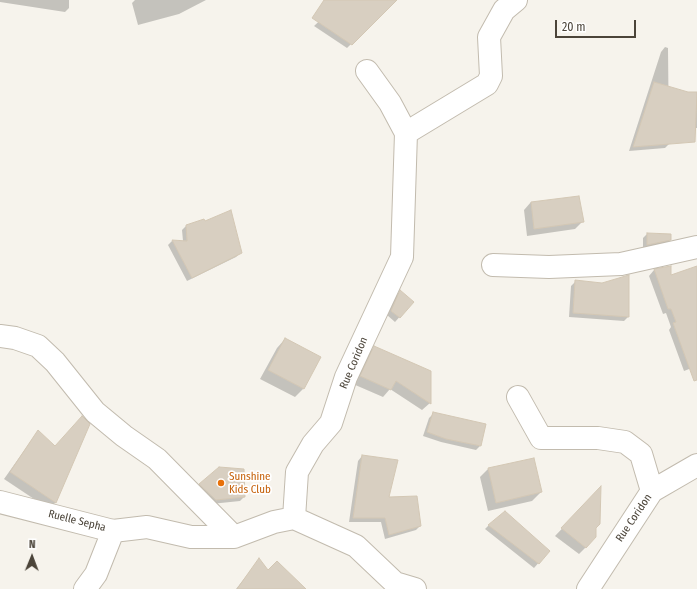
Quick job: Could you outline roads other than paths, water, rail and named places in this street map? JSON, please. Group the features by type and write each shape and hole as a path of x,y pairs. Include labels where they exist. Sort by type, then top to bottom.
{"street":[{"path":"406,133 487,84 491,76 489,37 504,10 516,0"},
{"name":"Rue Coridon","path":"294,518 297,472 313,444 331,423 346,378 402,257 406,133 390,103 367,71"},
{"path":"492,265 549,266 621,264 697,247"},
{"path":"0,336 15,338 38,346 55,362 95,412 124,436 157,459 234,537"},
{"path":"518,397 541,438 598,438 625,442 641,454 652,491"},
{"name":"Rue Coridon","path":"588,589 652,491 697,465"},
{"name":"Ruelle Sepha","path":"0,502 113,531 147,527 191,537 234,537 274,522 294,518"},
{"path":"294,518 356,546 395,583 415,589"},
{"path":"89,588 113,531"}],"place":[{"name":"Sunshine Kids Club","path":"221,483"}]}
